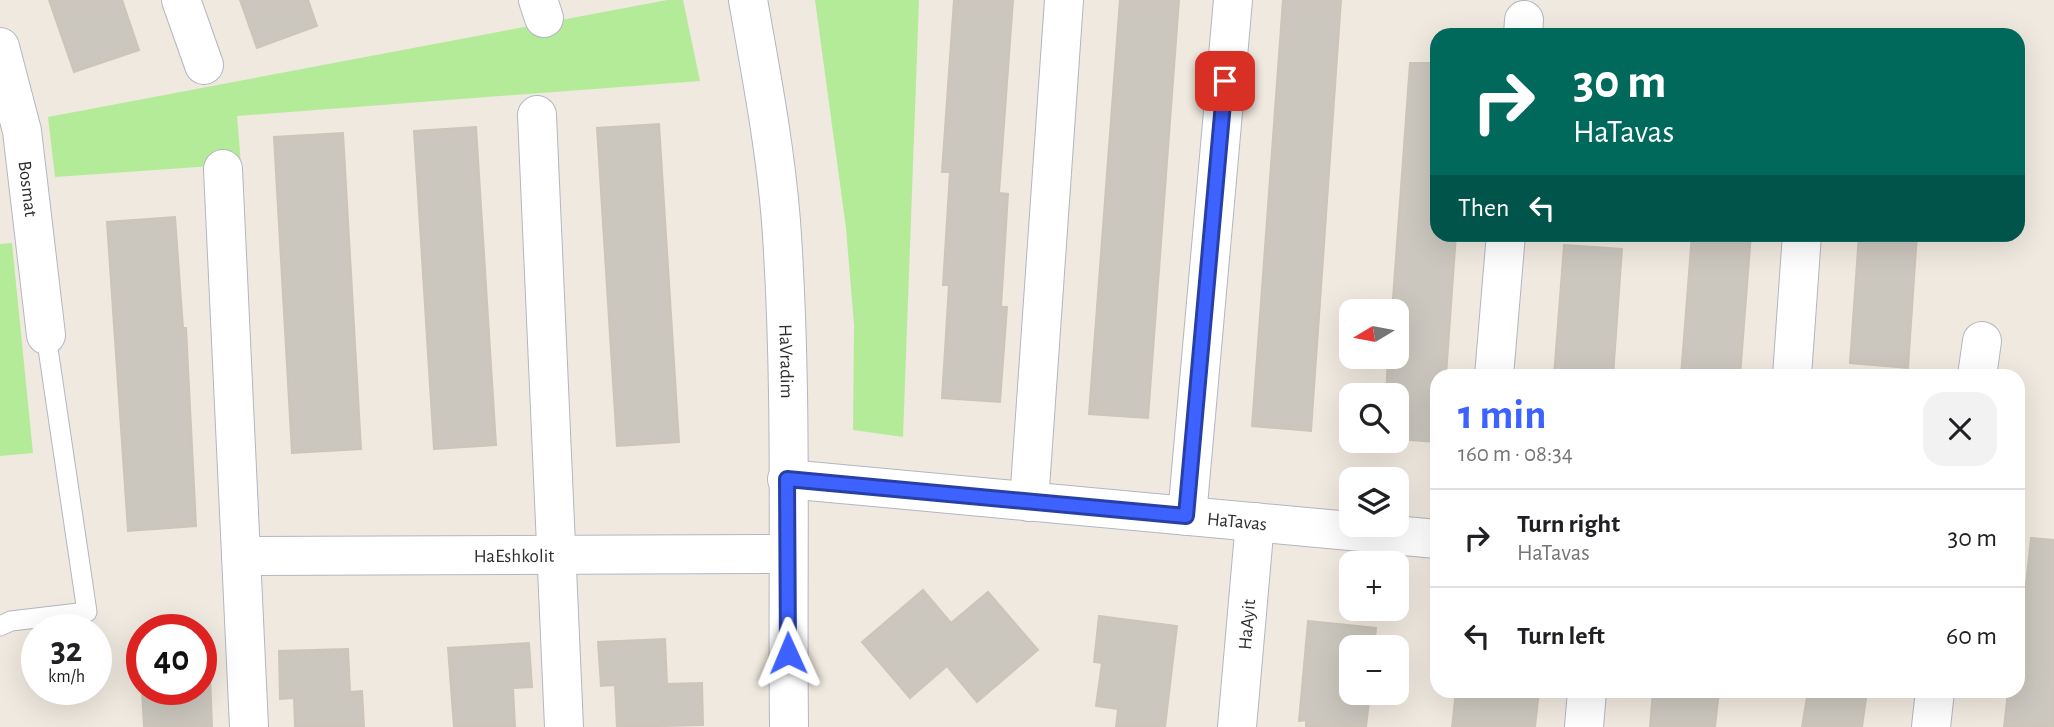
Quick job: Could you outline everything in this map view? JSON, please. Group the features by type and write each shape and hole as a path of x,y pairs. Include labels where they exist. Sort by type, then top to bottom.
{"street":[{"path":"181,0 204,65"},
{"name":"HaVradim","path":"748,0 768,105 781,221 789,727"},
{"path":"1029,502 1064,0"},
{"path":"1186,516 1233,0"},
{"name":"Bosmat","path":"0,47 22,131 46,335"},
{"path":"537,115 564,727"},
{"path":"223,169 249,727"},
{"path":"1495,369 1505,242"},
{"path":"1793,369 1801,242"},
{"name":"HaTavas","path":"787,479 1430,538"},
{"name":"HaAyit","path":"1237,727 1255,522"},
{"name":"HaEshkolit","path":"241,556 787,554"},
{"path":"1584,727 1586,698"},
{"path":"1931,727 1934,698"}],"lane":[{"path":"0,626 11,621 87,612 46,335"}],"green space":[{"path":"667,0 683,0 700,81 237,116 241,164 55,177 48,117"},
{"path":"815,0 919,0 903,437 853,430 854,325 846,228"},
{"path":"12,243 33,453 0,456 0,244"}],"building":[{"path":"49,0 122,0 139,50 74,72"},
{"path":"240,0 308,0 317,26 257,48"},
{"path":"954,0 1013,0 999,193 1008,194 1001,307 1007,307 1000,402 942,398 949,285 943,285 950,172 942,172"},
{"path":"1120,0 1179,0 1148,418 1089,414"},
{"path":"1283,0 1341,0 1311,431 1252,426"},
{"path":"1410,63 1430,63 1430,242 1455,242 1446,369 1430,369 1430,441 1409,440 1409,383 1387,383 1387,369 1409,369 1409,299 1393,299"},
{"path":"659,124 679,442 617,446 597,128"},
{"path":"476,127 496,445 434,449 414,131"},
{"path":"343,133 361,449 292,453 274,137"},
{"path":"175,217 183,328 186,328 196,526 128,531 107,222"},
{"path":"1691,242 1750,242 1741,369 1682,369"},
{"path":"1858,242 1916,242 1908,368 1850,363"},
{"path":"1564,245 1622,249 1613,369 1555,369"},
{"path":"2031,538 2054,540 2054,727 2004,727 2007,698 2025,698 2025,594"},
{"path":"923,590 951,623 988,592 1038,650 977,702 947,666 910,698 862,642"},
{"path":"1099,616 1177,626 1165,727 1116,727 1118,709 1096,706 1102,663 1094,662"},
{"path":"1308,621 1376,628 1375,635 1339,635 1339,705 1369,705 1366,727 1306,727 1306,720 1299,721"},
{"path":"665,639 667,684 702,683 703,725 617,727 615,685 601,686 598,642"},
{"path":"529,643 532,687 513,688 515,727 454,727 448,648"},
{"path":"348,649 350,692 362,691 364,727 295,727 294,698 280,699 279,651"},
{"path":"1455,698 1538,698 1535,727 1452,727"},
{"path":"1652,698 1718,698 1715,727 1650,727"},
{"path":"1807,698 1866,698 1862,727 1802,727"},
{"path":"143,705 211,705 212,727 144,727"}],"route":[{"path":"788,653 787,479 1186,516 1225,81"}]}
